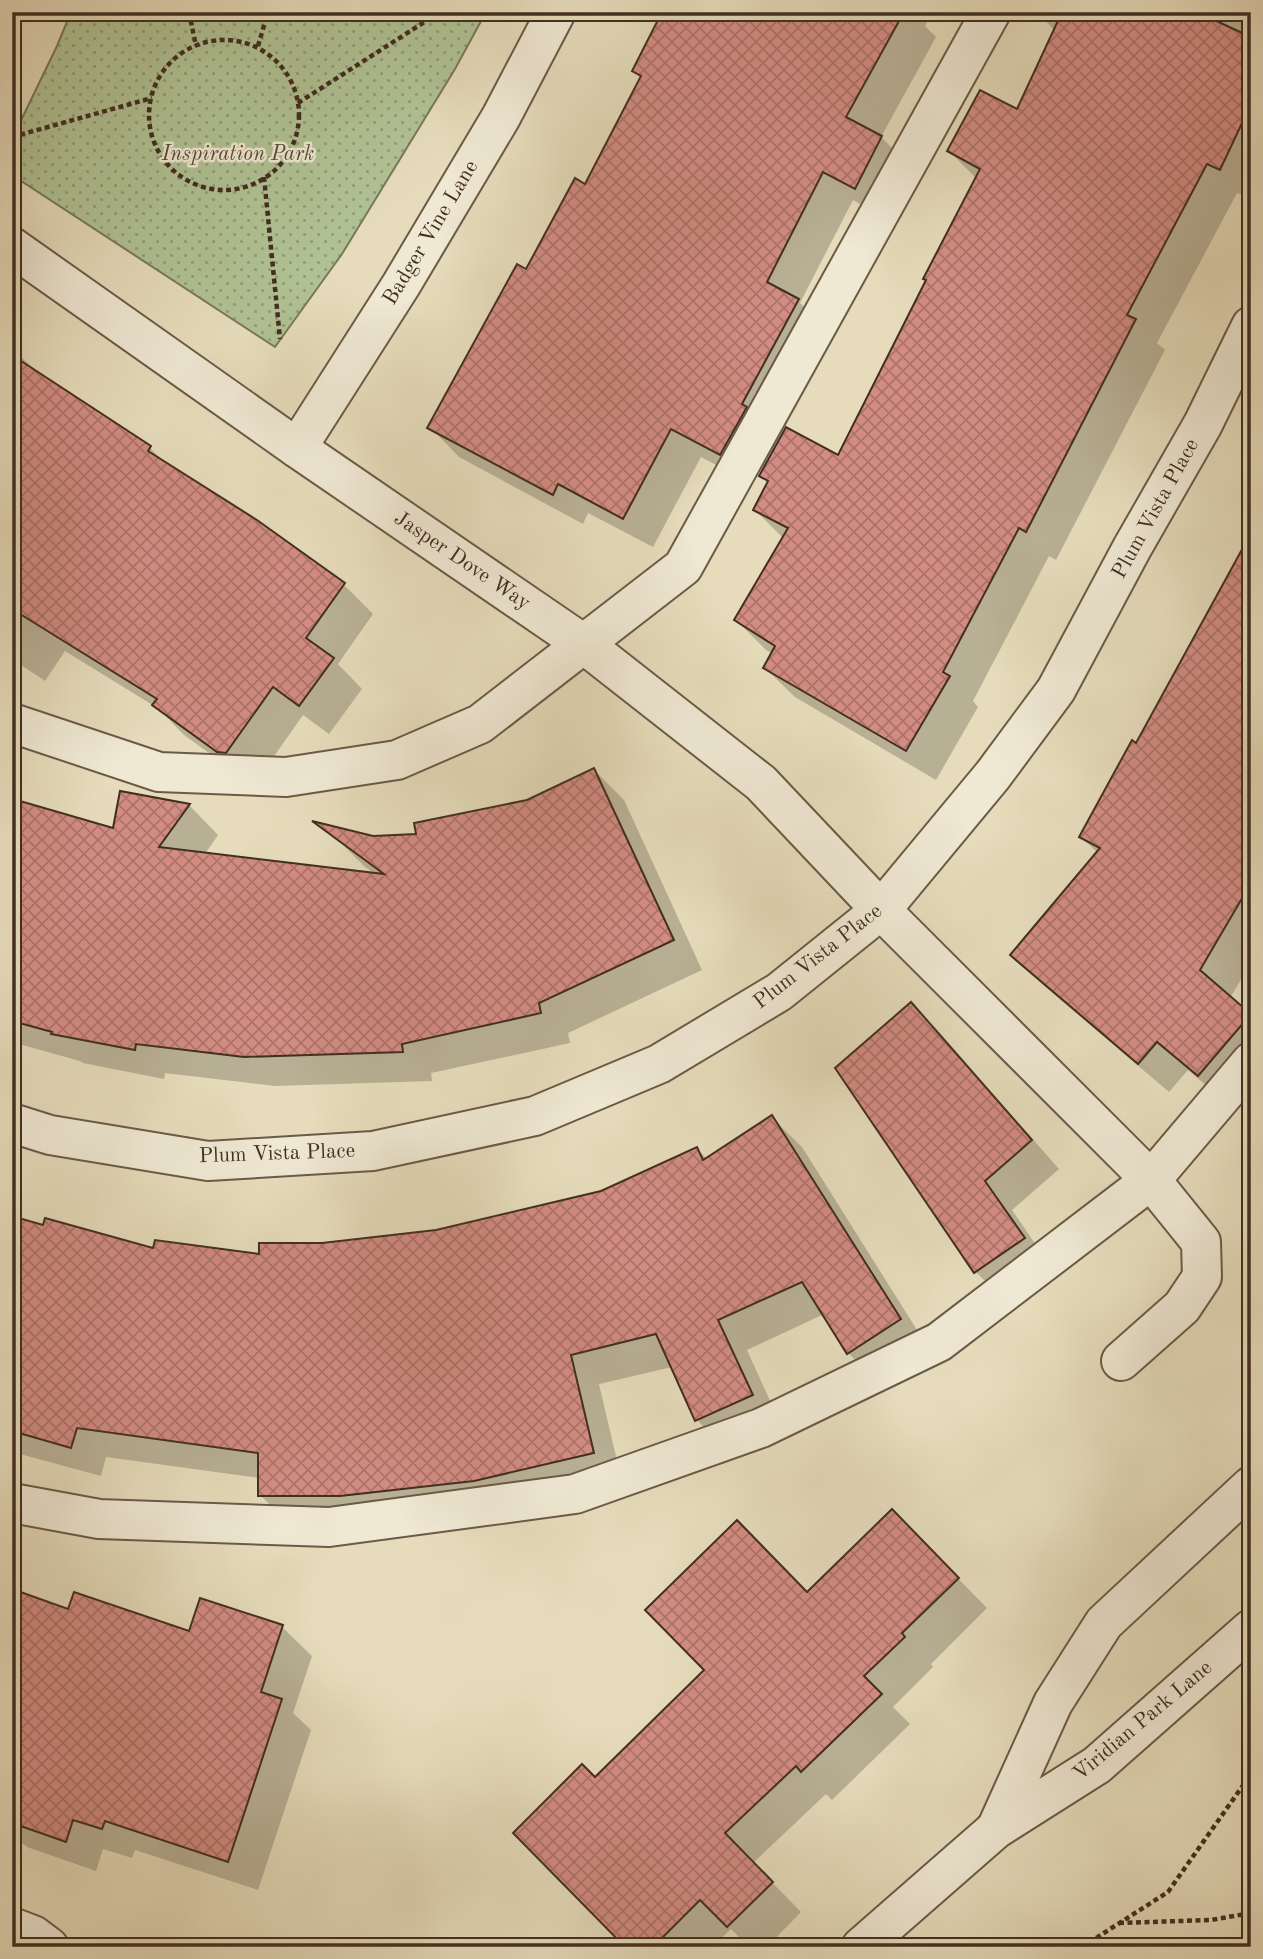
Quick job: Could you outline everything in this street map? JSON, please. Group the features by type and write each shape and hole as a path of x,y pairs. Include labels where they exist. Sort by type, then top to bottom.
{"street":[{"name":"Badger Vine Lane","path":"297,448 401,285 501,117 556,12"},
{"path":"12,723 159,772 286,777 397,760 480,724 684,567 991,12"},
{"name":"Jasper Dove Way","path":"12,247 297,448 584,645 761,783 881,910 1151,1180 1201,1242 1202,1277 1182,1307 1121,1361"},
{"name":"Plum Vista Place","path":"12,1123 50,1135 208,1161 373,1151 535,1116 660,1063 779,992 881,910 993,775 1056,690 1132,548 1203,424 1251,326"},
{"path":"12,1503 99,1519 329,1527 575,1494 761,1428 939,1342 1151,1180 1251,1062"},
{"name":"Viridian Park Lane","path":"996,1829 1053,1703 1104,1623 1251,1486"},
{"name":"Viridian Park Lane","path":"861,1947 996,1829 1097,1765 1251,1629"},
{"path":"12,1927 49,1947"}],"path":[{"path":"189,12 196,46"},
{"path":"258,47 268,12"},
{"path":"298,103 440,12"},
{"path":"230,39 258,47 275,59 290,79 298,103 298,128 289,151 274,170 254,184 230,190 205,188 182,178 165,162 153,140 149,115 153,91 164,69 183,51 196,46 205,42 230,39"},
{"path":"12,136 152,98"},
{"path":"264,177 280,339"},
{"path":"1082,1947 1168,1892 1251,1774"},
{"path":"1119,1923 1211,1920 1251,1913"}],"green space":[{"name":"Inspiration Park","path":"71,12 486,12 455,69 342,254 275,347 12,175 12,139"}],"building":[{"path":"662,12 904,12 846,117 882,136 855,189 823,172 767,282 799,299 742,404 747,407 720,455 671,429 623,519 558,484 553,495 427,428 517,264 526,269 575,178 585,184 641,76 632,71"},
{"path":"1062,12 1197,12 1251,37 1251,104 1220,170 1207,164 1127,315 1136,319 1026,532 1019,528 943,672 950,676 906,751 763,668 775,646 734,620 788,528 753,510 768,481 759,476 786,427 838,455 926,280 923,279 980,169 947,151 980,90 1017,109"},
{"path":"12,355 151,446 148,451 257,520 345,583 306,638 334,658 299,706 273,687 226,753 217,752 152,705 157,699 12,609"},
{"path":"1251,533 1251,883 1200,970 1251,1014 1198,1076 1157,1042 1138,1064 1010,955 1100,848 1079,837 1132,740 1136,743"},
{"path":"594,768 674,940 539,1003 541,1013 402,1044 403,1052 244,1057 136,1044 135,1050 51,1034 52,1032 12,1021 12,830 20,801 113,828 120,791 190,804 159,847 384,874 312,821 373,836 416,834 414,823 527,800"},
{"path":"911,1002 1032,1140 985,1181 1025,1238 974,1273 835,1068"},
{"path":"772,1115 901,1319 847,1354 802,1282 718,1320 753,1395 695,1421 656,1334 571,1355 594,1453 474,1481 340,1496 258,1496 258,1453 77,1428 71,1448 12,1431 12,1216 43,1225 45,1218 153,1248 155,1240 259,1254 259,1243 322,1243 436,1230 601,1191 697,1147 703,1160"},
{"path":"892,1509 959,1578 902,1633 905,1637 864,1676 882,1694 801,1772 796,1766 725,1833 773,1882 727,1927 700,1900 653,1947 625,1947 513,1833 582,1764 595,1777 704,1670 645,1610 737,1520 807,1592"},
{"path":"12,1589 68,1609 74,1592 189,1631 200,1598 283,1625 261,1692 282,1699 228,1862 105,1821 102,1829 73,1820 66,1842 12,1823"}]}
